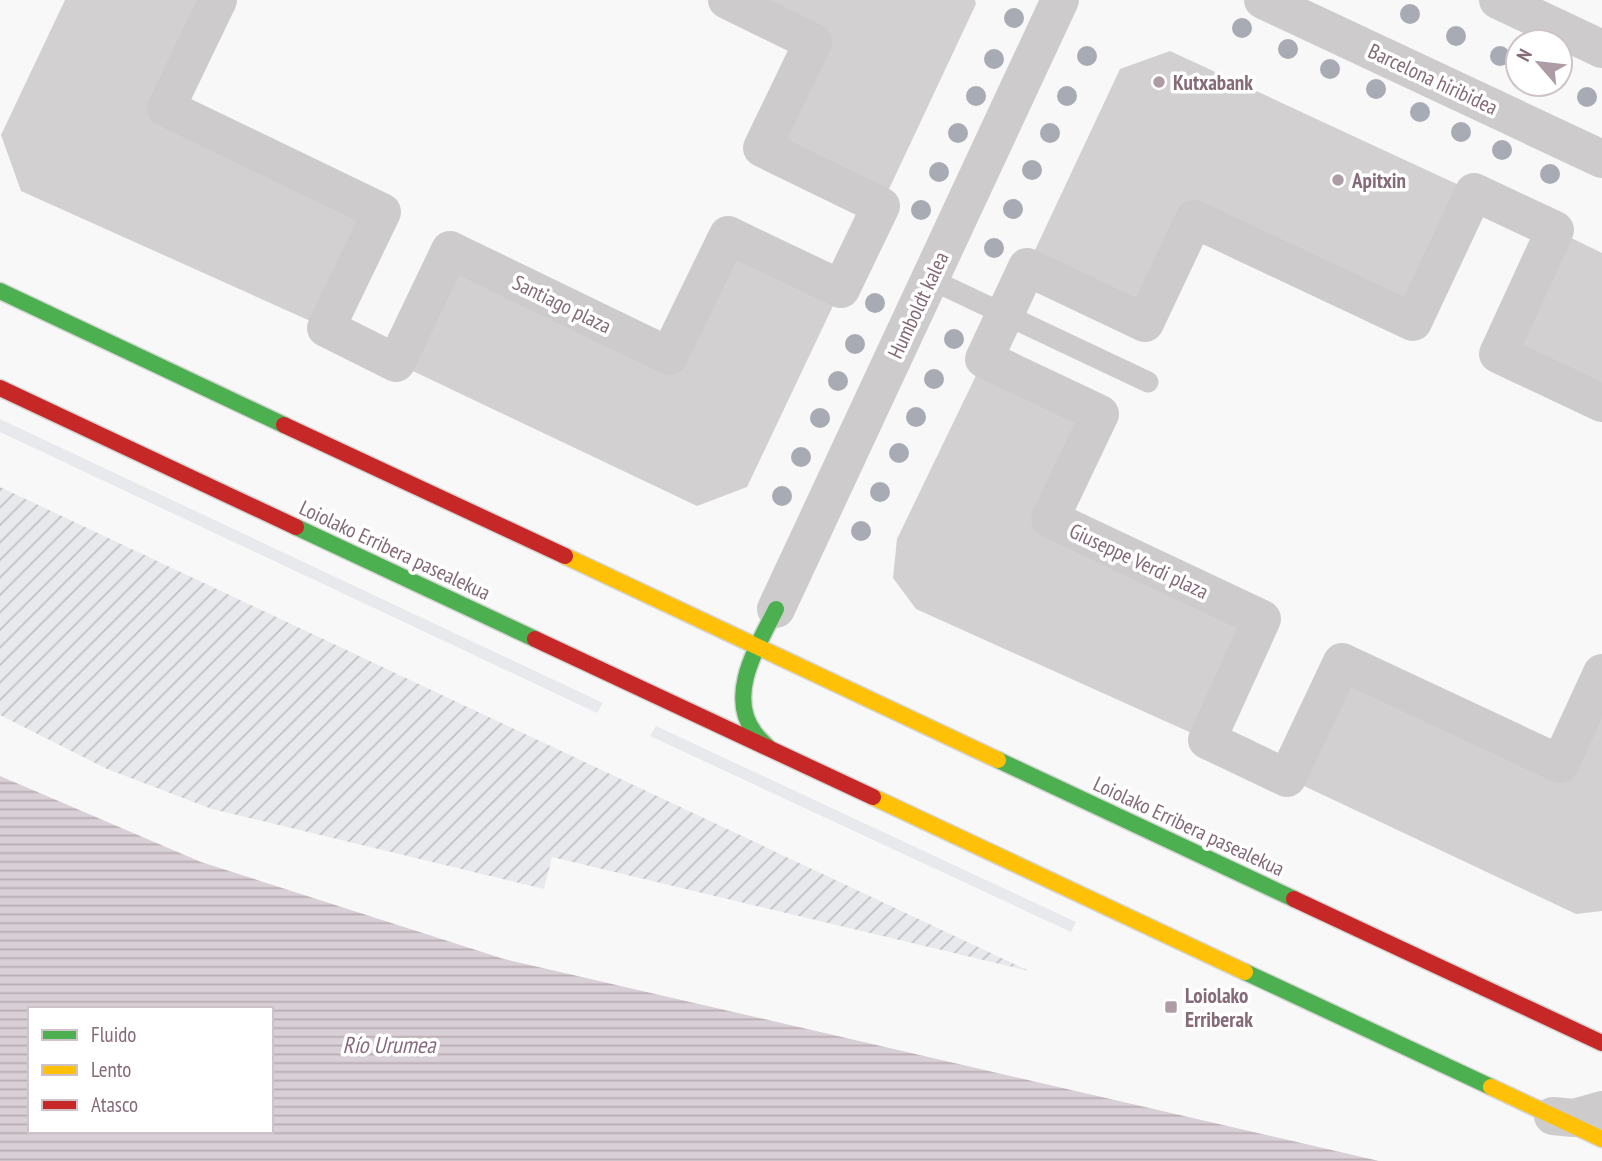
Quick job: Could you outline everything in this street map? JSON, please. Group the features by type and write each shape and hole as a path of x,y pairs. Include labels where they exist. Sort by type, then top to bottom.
{"main road":[{"name":"Loiolako Erribera pasealekua","path":"0,291 1602,1043"},
{"name":"Loiolako Erribera pasealekua","path":"0,388 1602,1139"},
{"name":"Loiolako Erribera pasealekua","path":"721,629 736,632 752,630 766,622 776,609"},
{"name":"Loiolako Erribera pasealekua","path":"772,750 752,731 745,718 742,689 776,609"}],"street":[{"name":"Santiago plaza","path":"218,0 166,108 382,212 326,328 396,363 450,250 669,356 728,235 841,289 881,206 762,148 813,42 727,0"},
{"name":"Humboldt kalea","path":"776,609 1060,0"},
{"name":"Barcelona hiribidea","path":"1263,0 1602,159"},
{"path":"1498,0 1602,49"},
{"name":"Giuseppe Verdi plaza","path":"1602,403 1498,354 1555,230 1474,192 1413,322 1194,219 1146,323 1027,268 984,359 1100,414 1050,519 1262,619 1207,740 1287,778 1342,662 1560,764 1602,673"},
{"path":"1553,1116 1574,1118 1602,1110"}],"lane":[{"path":"930,279 1148,382"}],"shaded area":[{"path":"0,419 603,703 597,713 0,432"},
{"path":"0,487 1029,971 552,857 544,889 212,809 107,769 0,715"},
{"path":"656,726 1076,922 1071,932 650,736"}],"water":[{"name":"Río Urumea","path":"0,776 201,862 504,959 1379,1161 0,1161"}],"building":[{"path":"65,0 218,0 166,108 382,212 326,328 21,191 1,135"},
{"path":"727,0 975,0 976,4 881,206 762,148 813,42"},
{"path":"1170,51 1474,192 1413,322 1194,219 1145,323 1027,267 1120,69"},
{"path":"1555,230 1602,253 1602,403 1498,354"},
{"path":"728,235 841,289 747,487 697,506 396,363 450,250 669,356"},
{"path":"984,359 1100,414 1050,519 1262,619 1207,740 916,609 893,578 897,539"},
{"path":"1342,662 1560,764 1602,673 1602,911 1576,914 1287,778"}],"traffic: fast":[{"path":"0,291 284,425"},
{"path":"296,527 535,639"},
{"path":"769,748 754,732 746,717 743,702 748,669 776,609"},
{"path":"998,760 1294,899"},
{"path":"1245,972 1491,1087"}],"traffic: slow":[{"path":"565,556 998,760"},
{"path":"873,797 1245,972"},
{"path":"1491,1087 1602,1139"}],"traffic: jam":[{"path":"0,388 296,527"},
{"path":"284,425 565,556"},
{"path":"535,639 873,797"},
{"path":"1294,899 1602,1043"}],"place":[{"name":"Kutxabank","path":"1159,82"},
{"name":"Apitxin","path":"1338,180"},
{"name":"Loiolako Erriberak","path":"1171,1007"}]}
